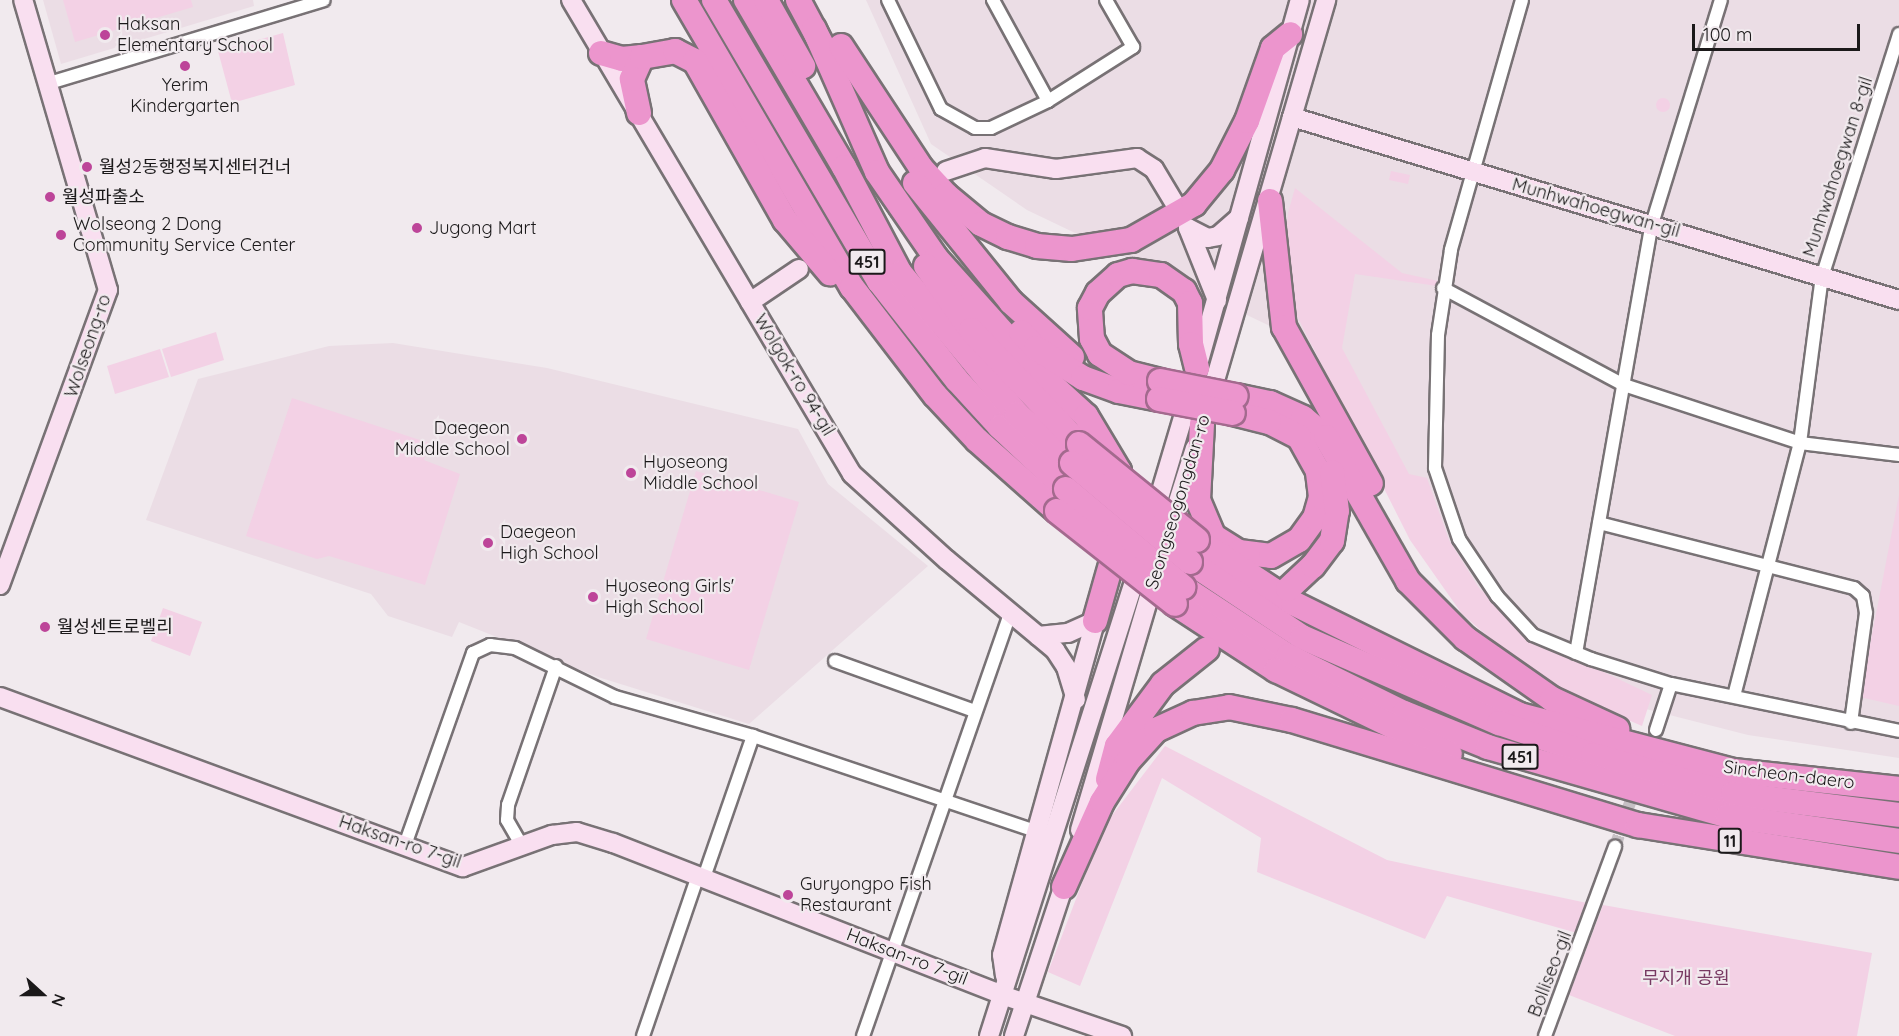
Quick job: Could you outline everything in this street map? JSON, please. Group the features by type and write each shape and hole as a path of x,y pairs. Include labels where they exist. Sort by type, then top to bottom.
{"highway":[{"path":"684,0 852,287 935,395"},
{"name":"451","path":"714,0 879,280 957,380 1000,427 1179,596 1288,656 1404,712 1488,747 1728,816 1894,840"},
{"name":"451","path":"746,0 844,167 900,273 1017,414 1076,453 1302,637 1499,723 1593,755 1733,794 1895,814"},
{"path":"766,0 865,179 971,330 1076,453"},
{"path":"798,0 889,168 1003,313 1036,348 1083,378 1119,391 1159,389"},
{"path":"816,0 899,161 1011,302 1081,364 1125,382 1269,409 1299,424 1321,443 1334,476 1337,511 1332,541 1313,566 1288,589"},
{"path":"814,29 877,172 936,258 1042,376 1086,416 1119,471 1122,489 1118,543 1095,621"},
{"path":"841,46 921,168 946,195 981,224 1008,237 1037,246 1072,249 1131,240 1194,204 1222,170 1247,121 1273,48 1290,34"},
{"path":"602,53 622,59 675,51 695,62 785,220 935,395 977,440 1057,511 1179,596 1276,670 1419,741 1576,807"},
{"path":"639,113 632,79 642,57"},
{"path":"1270,201 1284,327 1442,615"},
{"path":"1159,389 1100,354 1092,339 1090,308 1098,293 1118,275 1131,271 1153,273 1184,291 1190,303 1191,344 1197,368"},
{"path":"1234,404 1270,403 1303,418 1326,437 1408,581 1442,615 1506,670 1552,699 1679,757"},
{"path":"1202,424 1198,500 1213,536 1239,552 1271,556 1299,540 1315,518 1321,497 1318,471 1299,437 1234,404"},
{"path":"1194,551 1293,603 1520,715 1679,757"},
{"path":"1102,802 1117,746 1163,684 1207,649"},
{"path":"1064,887 1102,802 1128,761 1156,730 1193,713 1229,707 1292,720 1576,807"},
{"name":"Sincheon-daero","path":"1679,757 1734,771 1899,789"},
{"name":"11","path":"1576,807 1638,825 1892,867"}],"street":[{"name":"Wolseong-ro","path":"0,585 108,290 23,0"},
{"path":"46,84 324,0"},
{"name":"Wolgok-ro 94-gil","path":"571,0 852,474 1010,614 1055,650 1066,667 1076,699"},
{"path":"888,0 941,109 975,128 992,128 1048,101 1133,47 1106,0"},
{"path":"993,0 1048,101"},
{"name":"Seongseogongdan-ro","path":"988,1036 1130,598 1242,215 1300,0"},
{"name":"Seongseogongdan-ro","path":"1014,1036 1064,887 1270,201 1326,0"},
{"path":"1522,0 1472,173 1443,288 1438,335 1435,468 1459,539 1497,596 1533,634 1576,653 1671,684 1880,729 1899,731"},
{"path":"1576,653 1652,224 1721,0"},
{"name":"Munhwahoegwan 8-gil","path":"1734,696 1800,442 1822,277 1899,34"},
{"name":"Munhwahoegwan-gil","path":"1292,117 1899,300"},
{"path":"946,171 985,158 1056,169 1137,158 1154,169 1175,204"},
{"path":"1217,300 1188,228 1208,238 1218,236 1242,215"},
{"path":"750,302 799,269"},
{"path":"1443,288 1624,385 1800,442 1899,455"},
{"path":"1599,523 1767,568 1854,588 1863,596 1866,613 1851,723"},
{"path":"862,1036 1010,614"},
{"path":"1038,636 1068,633 1095,621"},
{"path":"1004,989 1002,955 1076,699 1095,621"},
{"path":"405,845 472,653 490,645 515,648 556,666 615,697 753,736 1038,831"},
{"path":"835,662 975,711"},
{"path":"522,846 507,820 508,805 556,666"},
{"path":"1656,730 1671,684"},
{"name":"Haksan-ro 7-gil","path":"0,697 464,867 552,835 577,832 892,950 1004,989 1025,1003 1122,1036"},
{"path":"643,1036 753,736"},
{"name":"Bolliseo-gil","path":"1545,1036 1615,847"}],"shaded area":[{"name":"Haksan Elementary School","path":"43,0 253,0 254,6 61,64"},
{"path":"866,0 1899,0 1899,758 1748,735 1603,698 1458,599 1322,351 1027,210 931,144"},
{"path":"393,343 547,368 798,429 828,484 928,566 749,724 598,677 459,622 452,637 388,616 371,594 146,520 198,379 329,346"}],"green space":[{"path":"63,0 191,0 193,7 75,42"},
{"path":"283,33 295,85 232,103 218,51"},
{"path":"1663,98 1668,100 1670,105 1668,110 1663,112 1658,110 1656,105 1658,100"},
{"path":"1391,171 1410,175 1408,184 1389,180"},
{"path":"1295,188 1402,273 1438,281 1437,286 1355,274 1342,348 1409,474 1427,478 1449,540 1479,588 1532,638 1652,695 1642,726 1548,685 1522,666 1462,614 1410,540 1294,310 1283,265 1288,213"},
{"path":"216,332 224,360 171,377 162,349"},
{"path":"160,349 169,377 115,394 107,366"},
{"path":"292,398 429,443 424,460 460,474 425,585 329,556 317,559 246,536"},
{"path":"696,471 799,502 749,670 646,639"},
{"path":"1899,495 1899,706 1860,697"},
{"path":"163,608 202,622 190,656 151,641"},
{"path":"1165,746 1387,860 1587,903 1577,933 1447,896 1425,939 1257,872 1261,838 1162,778 1080,986 1048,972 1104,826"},
{"name":"무지개 공원","path":"1603,905 1872,953 1857,1036 1675,1036 1569,995"}],"tunnel":[{"path":"841,241 930,181"},
{"path":"1615,847 1635,788"}],"place":[{"name":"Haksan Elementary School","path":"105,35"},
{"name":"Yerim Kindergarten","path":"185,66"},
{"name":"월성2동행정복지센터건너","path":"87,167"},
{"name":"월성파출소","path":"50,197"},
{"name":"Jugong Mart","path":"417,228"},
{"name":"Wolseong 2 Dong Community Service Center","path":"61,235"},
{"name":"Daegeon Middle School","path":"522,439"},
{"name":"Hyoseong Middle School","path":"631,473"},
{"name":"Daegeon High School","path":"488,543"},
{"name":"Hyoseong Girls' High School","path":"593,597"},
{"name":"월성센트로벨리","path":"45,627"},
{"name":"Guryongpo Fish Restaurant","path":"788,895"}]}
